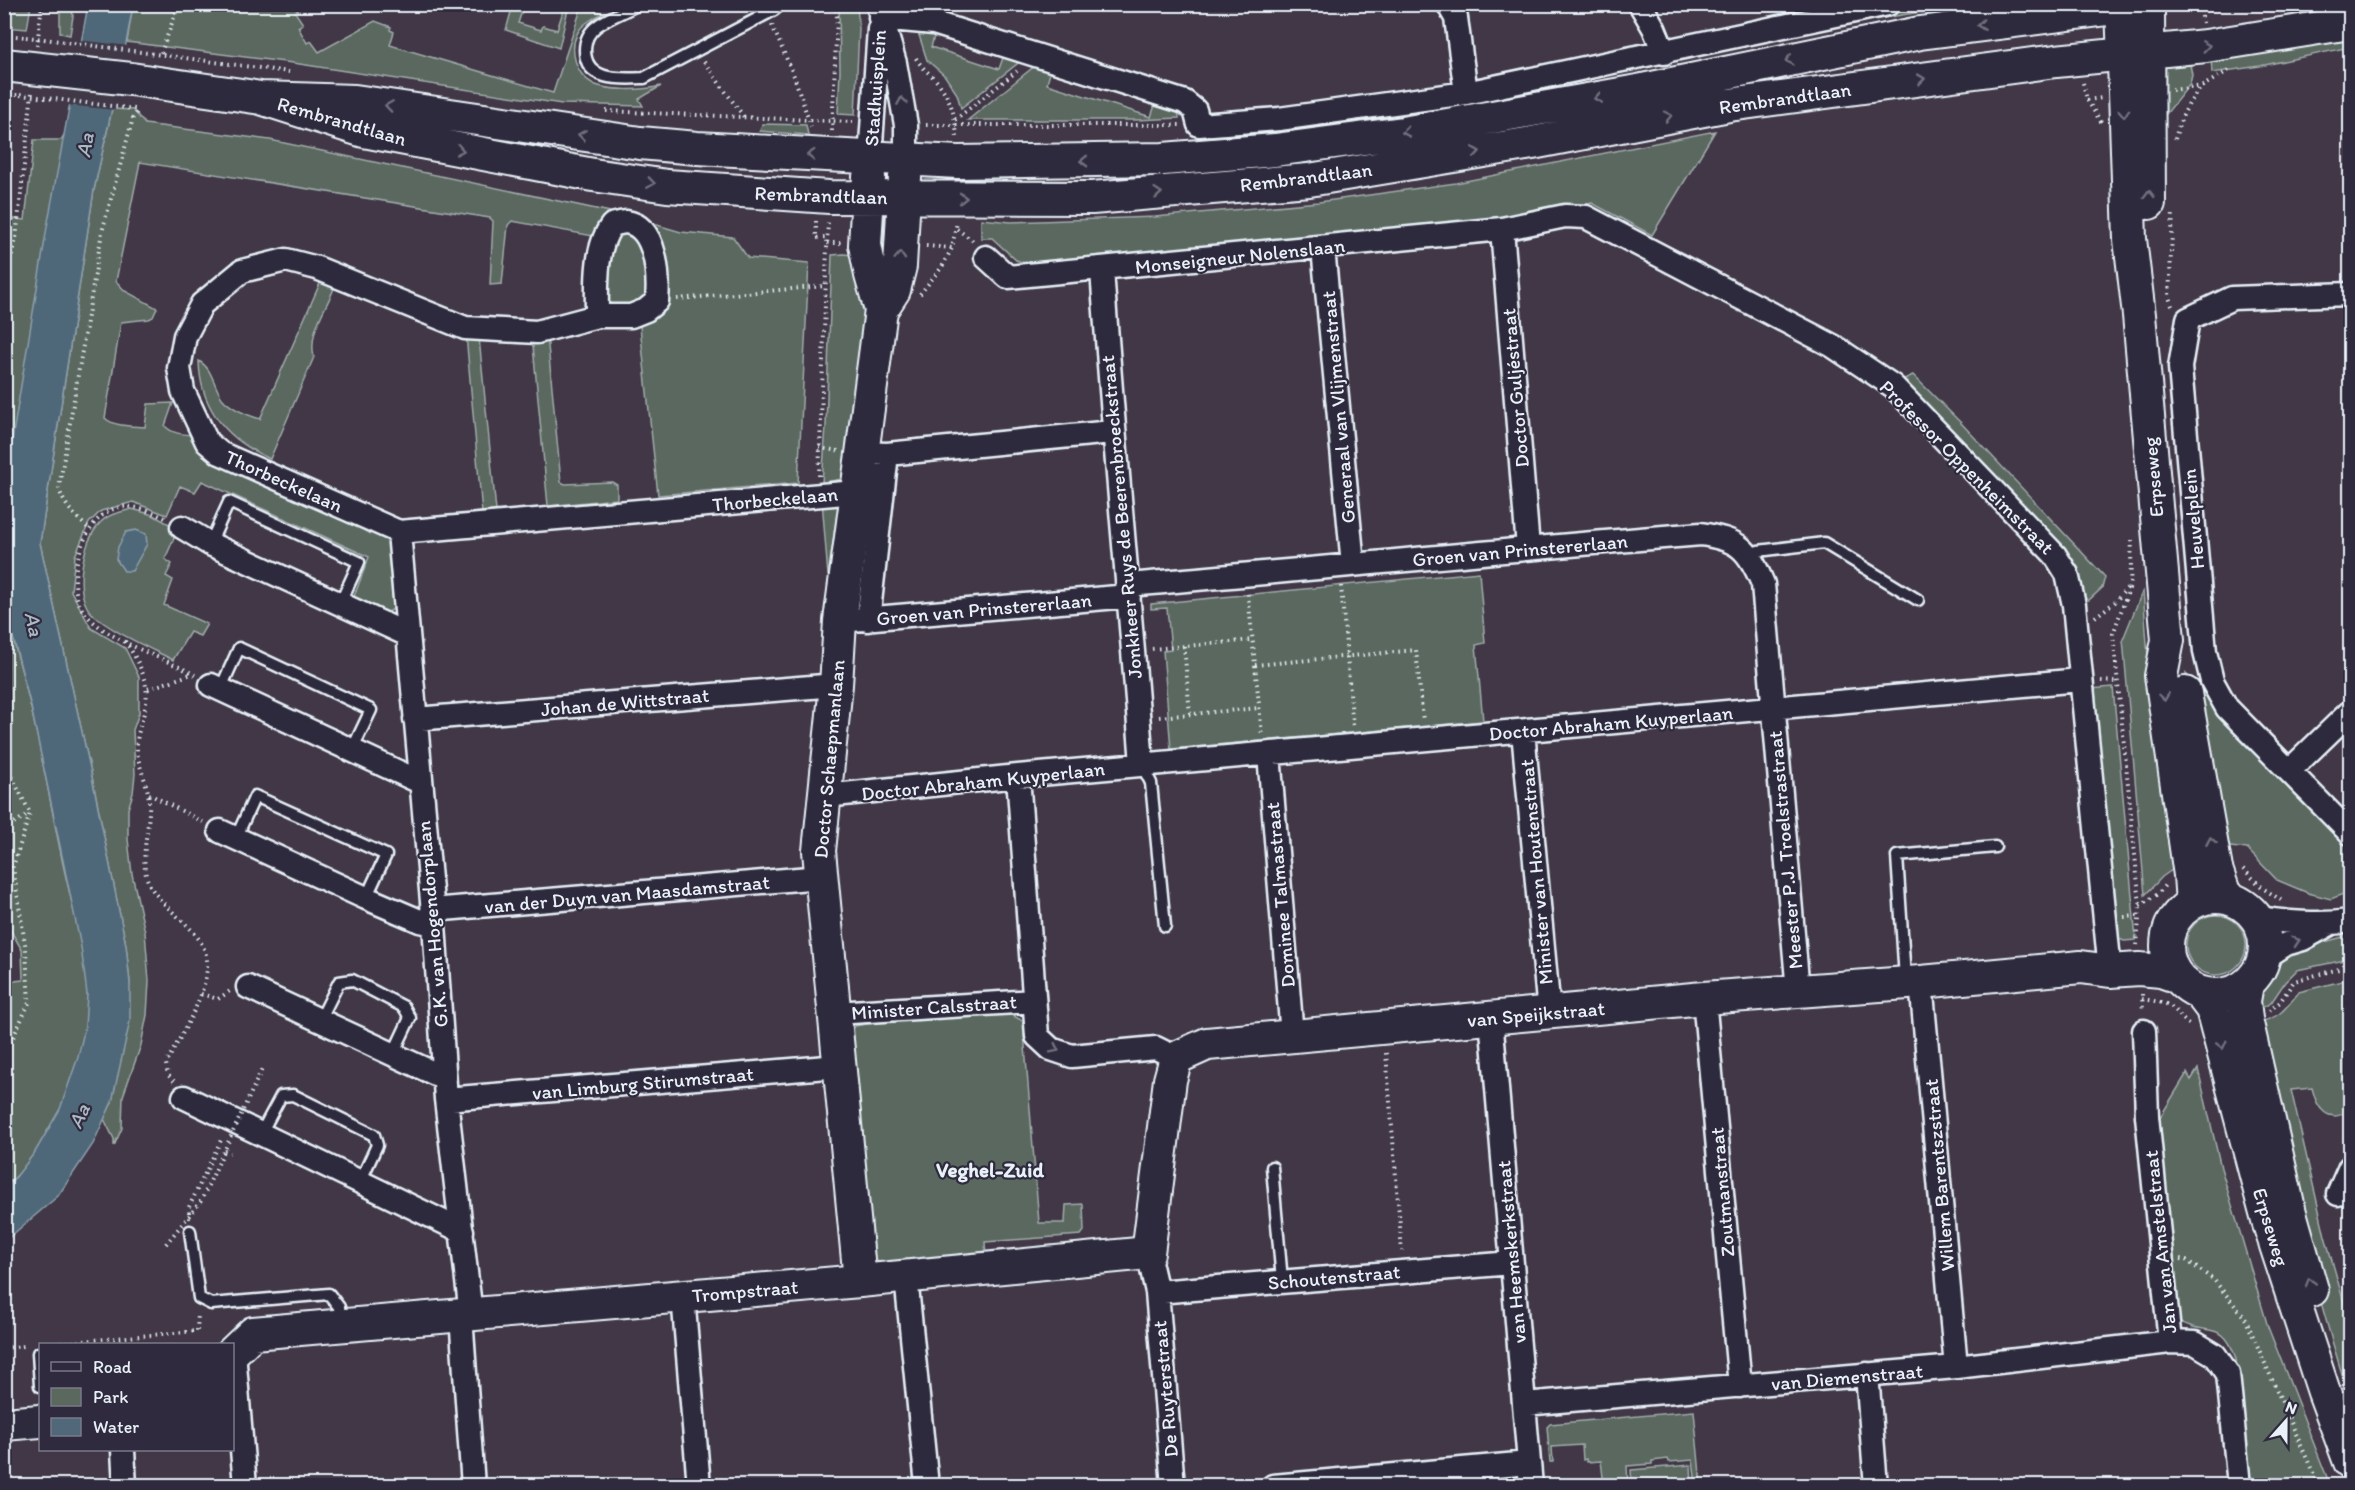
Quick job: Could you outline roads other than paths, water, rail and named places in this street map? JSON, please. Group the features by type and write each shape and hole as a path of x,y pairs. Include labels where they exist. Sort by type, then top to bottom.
{"main road":[{"name":"Erpseweg","path":"2135,5 2136,53 2150,238 2139,315 2168,640 2161,676 2190,875 2192,903"},
{"name":"Rembrandtlaan","path":"4,65 131,79 261,98 355,101 640,143 870,158 997,162 1163,159 1275,150 1402,133 1638,91 1920,33 2135,5"},
{"name":"Rembrandtlaan","path":"261,98 364,131 593,175 667,186 823,197 1092,198 1309,180 1532,143 1729,105 2056,61 2205,46 2350,23"},
{"name":"Doctor Schaepmanlaan","path":"860,1281 819,851 836,685 854,620 856,492 874,454 881,310 871,275 866,245 870,158"},
{"name":"Doctor Schaepmanlaan","path":"881,310 894,290 900,266 906,159"},
{"name":"Erpseweg","path":"2168,640 2181,673 2216,869 2226,898"},
{"path":"2214,897 2226,898 2247,908 2256,917 2264,939 2255,971 2238,989 2219,994 2189,984 2170,962 2168,937 2176,917 2192,903 2214,897"},
{"name":"van Speijkstraat","path":"2115,962 2168,937"},
{"name":"van Speijkstraat","path":"1176,1058 1207,1044 1704,998 1913,983 2115,962 2161,971 2189,984"},
{"name":"Erpseweg","path":"2255,971 2244,1001 2246,1018 2290,1213 2350,1418"},
{"name":"Erpseweg","path":"2189,984 2212,1009 2268,1221 2324,1392 2350,1462"},
{"path":"1148,1253 1170,1080 1176,1058"},
{"name":"Trompstraat","path":"234,1351 253,1333 906,1277 1148,1253"},
{"path":"4,1424 39,1421"}],"street":[{"path":"1448,4 1456,18 1466,93"},
{"path":"1640,4 1654,28 1664,53"},
{"path":"879,11 908,20 934,23 1185,102 1195,110 1199,125 1279,119 1466,93 1887,5"},
{"name":"Stadhuisplein","path":"879,11 896,63 906,125 906,159"},
{"name":"Stadhuisplein","path":"870,158 879,11"},
{"name":"Professor Oppenheimstraat","path":"1502,229 1565,216 1586,217 1833,346 1893,386 2055,555 2067,574 2074,604 2080,680 2115,962"},
{"name":"Thorbeckelaan","path":"597,316 600,257 604,235 612,225 626,222 642,230 650,239 659,282 657,301 646,310 631,316 597,316 537,332 465,328 317,268 286,260 242,271 202,304 185,336 179,368 183,391 207,442 220,453 399,532 856,492"},
{"name":"Monseigneur Nolenslaan","path":"986,257 1008,277 1502,229"},
{"name":"Doctor Guljéstraat","path":"1502,229 1528,548"},
{"name":"Generaal van Vlijmenstraat","path":"1323,248 1346,566"},
{"name":"Jonkheer Ruys de Beerenbroeckstraat","path":"1102,269 1112,432 1129,591 1142,765"},
{"name":"Heuvelplein","path":"2289,771 2227,708 2212,681 2205,652 2180,367 2188,319 2232,298 2350,294"},
{"path":"874,454 1112,432"},
{"name":"Doctor Schaepmanlaan","path":"854,620 874,454"},
{"path":"182,527 210,544 408,635"},
{"name":"G.K. van Hogendorplaan","path":"399,532 433,917 445,1089 462,1231 473,1485"},
{"name":"Groen van Prinstererlaan","path":"854,620 1129,591 1246,575 1701,534 1724,538 1738,544 1749,555 1763,584 1773,708"},
{"name":"Doctor Abraham Kuyperlaan","path":"825,796 1018,776 2080,680"},
{"path":"208,683 420,782"},
{"name":"Johan de Wittstraat","path":"415,719 836,685"},
{"name":"Meester P.J. Troelstrastraat","path":"1773,708 1798,992"},
{"path":"2350,712 2289,771 2350,833"},
{"name":"Minister van Houtenstraat","path":"1523,730 1549,1012"},
{"name":"Dominee Talmastraat","path":"1267,754 1292,1036"},
{"path":"1018,776 1037,1036 1051,1049 1072,1056 1156,1048 1176,1058"},
{"path":"228,834 420,921 433,917"},
{"name":"van der Duyn van Maasdamstraat","path":"433,917 821,877"},
{"path":"2256,917 2281,921 2340,922"},
{"path":"2255,971 2286,944 2340,922"},
{"name":"Willem Barentszstraat","path":"1913,983 1956,1367"},
{"path":"248,987 393,1054 445,1089"},
{"name":"Zoutmanstraat","path":"1704,998 1740,1386"},
{"name":"Minister Calsstraat","path":"834,1013 1034,1001"},
{"name":"van Heemskerkstraat","path":"1491,1018 1531,1485"},
{"name":"Jan van Amstelstraat","path":"2144,1031 2147,1116 2170,1342 2195,1343 2215,1355 2228,1374 2239,1485"},
{"name":"van Limburg Stirumstraat","path":"445,1089 839,1066"},
{"path":"184,1097 462,1231"},
{"path":"2338,1194 2350,1167"},
{"name":"De Ruyterstraat","path":"1148,1253 1156,1292 1173,1485"},
{"name":"Schoutenstraat","path":"1156,1292 1512,1263"},
{"path":"906,1277 927,1485"},
{"path":"683,1296 699,1485"},
{"name":"van Diemenstraat","path":"1524,1404 1956,1367 2170,1342"},
{"path":"234,1363 245,1485"},
{"path":"1867,1374 1876,1485"},
{"path":"123,1451 125,1485"},
{"path":"1273,1485 1529,1463"}],"lane":[{"path":"639,4 597,26 589,35 585,46 588,67 611,77 644,78 781,4"},
{"path":"210,544 229,502 359,562 340,604"},
{"path":"1749,555 1758,551 1824,543 1918,600"},
{"path":"208,683 239,648 371,710 352,750"},
{"path":"1142,765 1151,783 1165,926"},
{"path":"228,834 255,796 386,855 366,898"},
{"path":"1913,983 1897,856 1995,847"},
{"path":"320,1020 339,982 352,980 404,1007 410,1018 393,1054"},
{"path":"260,1135 281,1096 293,1095 374,1135 377,1145 360,1182"},
{"path":"1272,1167 1282,1281"},
{"path":"190,1231 199,1298 211,1304 328,1294 339,1307 341,1326"},
{"path":"38,1349 39,1368"}],"water":[{"name":"Aa","path":"88,5 133,5 94,190 40,543 92,777 126,945 130,983 130,1021 112,1102 93,1144 58,1196 5,1241 5,1186 16,1177 35,1152 60,1109 78,1057 85,1027 87,994 81,947 31,707 5,606 5,483 47,227"},
{"path":"136,530 146,534 147,544 132,571 124,571 116,559 118,547 126,532"}],"district":[{"name":"Veghel-Zuid","path":"990,1170"}]}
